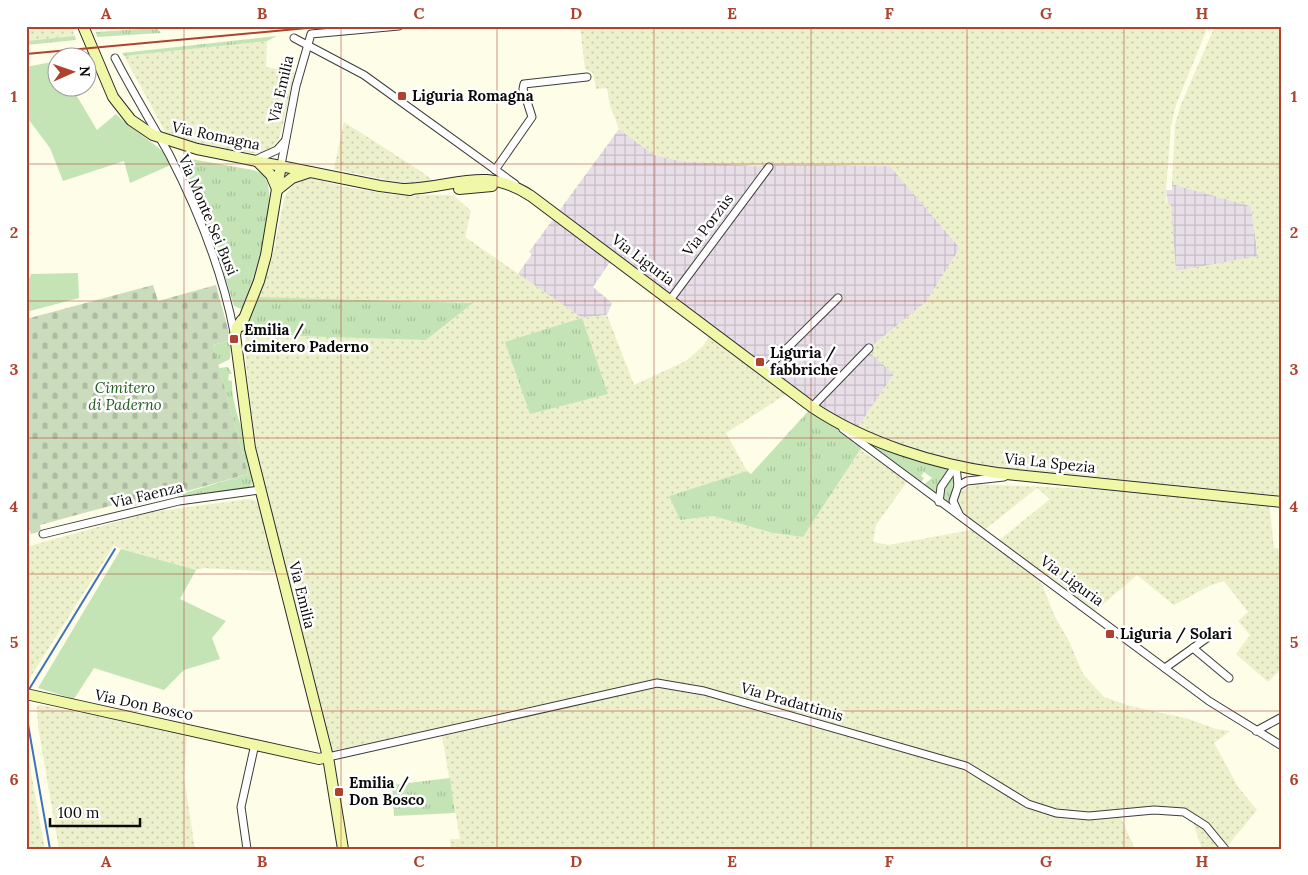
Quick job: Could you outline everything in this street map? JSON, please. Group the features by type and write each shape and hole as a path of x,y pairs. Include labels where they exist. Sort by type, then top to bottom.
{"main road":[{"name":"Via Romagna","path":"82,26 115,102 131,120 159,138 190,148 405,189 426,191 496,181 523,190"},
{"path":"255,160 271,175 277,190 292,178 314,172"},
{"name":"Via Emilia","path":"281,165 266,255 259,281 235,335 247,432 259,490 328,757 343,849"},
{"name":"Via Liguria","path":"523,190 824,415"},
{"name":"Via Emilia","path":"238,349 242,320"},
{"name":"Via La Spezia","path":"824,415 906,451 956,465 1015,475 1282,502"},
{"name":"Via Don Bosco","path":"29,695 319,759 328,757"}],"street":[{"path":"307,45 311,34 399,26"},
{"path":"294,38 364,75 495,170"},
{"name":"Via Emilia","path":"281,165 307,45"},
{"name":"Via Monte Sei Busi","path":"116,58 187,193 224,288 235,335"},
{"path":"496,181 495,170 532,119 532,112 523,88 524,84 587,77"},
{"name":"Via Emilia","path":"255,160 277,150 285,140"},
{"path":"482,161 496,181"},
{"name":"Via Porzùs","path":"670,300 769,167"},
{"path":"764,370 838,298"},
{"path":"812,407 869,348"},
{"name":"Via Liguria","path":"824,415 1208,701 1282,746"},
{"path":"956,465 958,486 953,501 962,518"},
{"path":"939,502 940,487 956,465"},
{"path":"958,486 967,481 1015,475"},
{"name":"Via Faenza","path":"43,534 179,501 259,490"},
{"path":"1165,668 1207,638"},
{"path":"1193,648 1228,678"},
{"name":"Via Pradattimis","path":"328,757 657,682 704,691 966,766 1028,804 1056,814 1089,816 1154,810 1184,812 1206,826 1225,849"},
{"path":"1256,731 1282,717"},
{"path":"247,849 242,807 255,744"}],"shaded area":[{"path":"619,129 654,155 680,161 759,166 768,164 890,166 960,248 926,302 867,350 894,374 858,427 818,406 612,259 593,287 612,303 607,315 582,318 518,274 532,254 529,252"},
{"path":"1172,184 1251,206 1258,257 1176,271 1166,190 1172,190"}],"green space":[{"path":"26,26 71,26 75,36 26,41"},
{"path":"580,26 1208,26 1176,105 1171,126 1166,202 1171,205 1176,271 1258,256 1251,206 1172,184 1175,125 1180,107 1215,26 1282,26 1282,498 981,466 908,448 858,427 894,374 867,350 926,302 960,248 890,166 768,164 759,166 680,161 654,155 619,129 610,105 607,88 596,89 593,73 585,69"},
{"path":"157,28 161,33 97,37 96,32"},
{"path":"75,36 76,40 26,45 26,41"},
{"path":"277,36 267,41 124,56 122,53"},
{"path":"267,41 266,67 296,73 279,139 271,149 261,153 189,143 167,135 124,56"},
{"path":"48,63 48,98 78,98 97,130 116,114 163,152 173,164 130,183 124,161 63,181 50,148 26,116 26,67"},
{"path":"344,122 435,182 418,184 390,181 334,169"},
{"path":"180,157 253,170 265,177 269,193 269,209 264,248 254,285 241,309 234,306 220,260 179,164"},
{"path":"310,178 345,187 396,195 453,195 471,211 465,237 582,318 607,315 634,385 686,361 703,346 712,332 791,391 726,433 747,471 669,496 680,520 713,516 773,533 803,537 860,450 909,479 876,525 873,542 889,545 977,529 1041,582 1054,615 1069,641 1083,674 1104,697 1130,706 1189,719 1216,729 1230,731 1214,743 1238,787 1257,810 1225,849 1202,849 1191,817 1226,845 1185,811 1089,815 1057,812 1016,796 973,768 657,682 511,715 441,727 331,751 263,489 253,429 246,362 245,343 248,324 262,335 426,340 473,303 257,297 273,254 285,195 294,184"},
{"path":"78,273 79,298 26,312 26,287 31,274"},
{"name":"Cimitero di Paderno","path":"153,285 158,301 216,285 231,340 213,345 248,474 134,506 131,495 116,499 117,504 40,525 41,531 31,534 29,529 26,530 26,319"},
{"path":"257,297 473,303 426,340 262,335 248,324"},
{"path":"582,318 608,394 530,414 505,342"},
{"path":"231,340 230,359 218,365 213,345"},
{"path":"228,367 232,374 229,374 228,380 232,381 235,408 251,460 252,484 248,488 183,496 181,494 248,474 219,368"},
{"path":"812,407 862,447 803,537 773,533 713,516 680,520 669,496 747,471 751,474"},
{"path":"854,435 950,470 940,482 935,496 922,486 932,478 924,472 921,476 924,478 920,484"},
{"path":"953,474 954,482 950,498 951,507 941,501 941,492"},
{"path":"975,484 1156,492 1269,503 1274,548 1282,549 1282,668 1268,682 1236,654 1250,635 1238,621 1248,612 1224,581 1209,586 1174,605 1137,575 1094,612 997,542 1050,499 1037,488 983,531 967,517 960,507 958,500 962,490"},
{"path":"249,499 256,501 260,505 278,572 204,568 196,570 121,549 114,545 26,684 26,547 152,512"},
{"path":"121,549 196,570 180,599 226,621 212,638 220,659 184,670 164,690 94,668 74,699 38,688"},
{"path":"657,685 680,687 958,764 1042,811 1120,816 1135,849 451,849 450,839 460,839 442,736"},
{"path":"40,705 187,733 184,778 195,849 59,849 38,726 37,707"},
{"path":"26,745 38,811 45,849 26,849"},
{"path":"450,778 455,813 394,816 392,785"}],"waterway":[{"path":"28,691 115,549"},
{"path":"26,713 50,849"}],"railway":[{"path":"26,54 329,26"}],"place":[{"name":"Liguria Romagna","path":"402,96"},
{"name":"Emilia / cimitero Paderno","path":"234,339"},
{"name":"Liguria / fabbriche","path":"760,362"},
{"name":"Liguria / Solari","path":"1110,634"},
{"name":"Emilia / Don Bosco","path":"339,792"}]}
